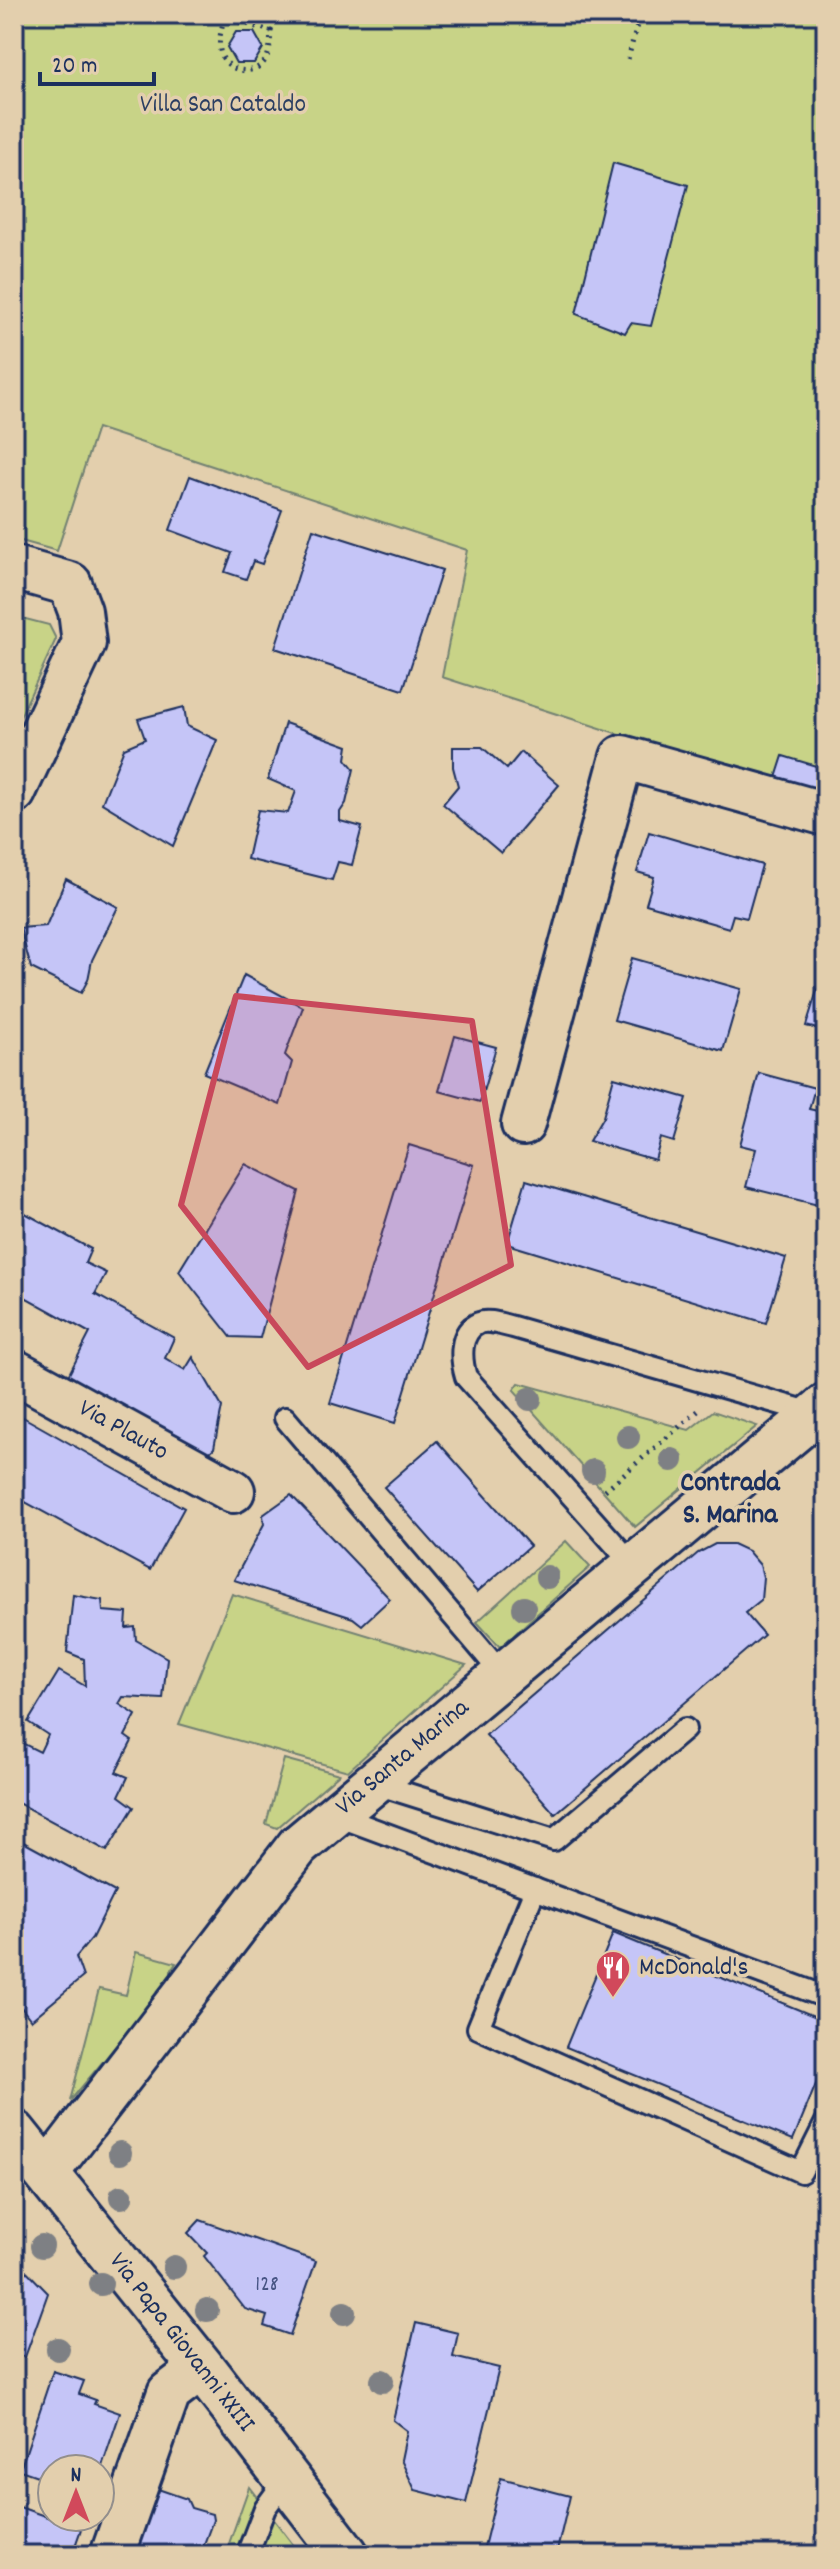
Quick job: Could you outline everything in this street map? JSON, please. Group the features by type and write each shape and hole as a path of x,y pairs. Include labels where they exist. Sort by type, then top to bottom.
{"street":[{"path":"14,568 70,584 80,611 84,643 14,792"},
{"path":"523,1124 622,757 826,814"},
{"name":"Via Plauto","path":"14,1371 233,1491"},
{"name":"Via Santa Marina","path":"47,2173 298,1846 821,1410"},
{"name":"Via Papa Giovanni XXIII","path":"15,2136 202,2368 346,2555"},
{"path":"112,2555 169,2393 202,2368"}],"lane":[{"path":"634,1566 466,1377 461,1353 470,1332 479,1323 513,1327 724,1388 821,1410"},
{"path":"285,1418 503,1675"},
{"path":"373,1783 554,1840 685,1729"},
{"path":"335,1815 826,1997"},
{"path":"535,1889 478,2028 801,2172 826,2122"},
{"path":"247,2555 265,2508 287,2478"}],"path":[{"path":"207,14 225,16 271,31"},
{"path":"225,16 220,51 224,61 244,71 255,69 264,62 269,52 275,14"},
{"path":"628,59 640,14"},
{"path":"582,1508 724,1388"}],"highlighted area":[{"path":"236,996 472,1021 511,1265 308,1367 181,1205"}],"green space":[{"name":"Villa San Cataldo","path":"14,14 826,14 826,769 774,784 442,677 467,550 97,428 57,551 14,539"},
{"path":"14,616 49,625 56,639 14,730"},
{"path":"519,1383 689,1430 713,1411 757,1426 635,1527 514,1390"},
{"path":"566,1541 590,1567 500,1647 477,1622"},
{"path":"232,1594 466,1665 348,1771 179,1724"},
{"path":"284,1759 339,1774 277,1828 266,1824"},
{"path":"136,1952 176,1963 171,1971 171,1980 70,2101 99,1989 126,1995"},
{"path":"249,2487 301,2555 225,2555"}],"building":[{"path":"236,32 254,32 263,48 254,63 236,63 227,47"},
{"path":"613,163 688,185 651,326 631,323 625,333 576,314"},
{"path":"190,476 282,510 262,564 253,561 246,579 225,572 232,553 170,530"},
{"path":"313,529 442,570 403,690 275,648"},
{"path":"184,707 187,726 217,740 173,846 102,803 124,748 145,739 138,719"},
{"path":"285,723 348,746 346,759 354,769 340,821 362,827 352,865 338,862 332,880 247,859 258,810 288,813 296,791 268,779"},
{"path":"453,747 482,747 507,769 521,752 559,785 501,853 443,804 458,786 453,767"},
{"path":"783,756 826,769 826,801 774,784"},
{"path":"649,832 762,865 747,918 733,915 729,928 646,904 654,877 637,872"},
{"path":"66,879 118,907 92,960 88,980 81,993 31,968 20,928 46,926"},
{"path":"826,909 826,954 816,932 822,911"},
{"path":"632,958 741,989 723,1051 614,1020"},
{"path":"826,962 826,1014 821,1030 806,1026"},
{"path":"244,975 303,1007 285,1055 292,1062 280,1105 204,1073"},
{"path":"455,1036 496,1047 480,1102 439,1091"},
{"path":"759,1073 815,1088 809,1109 826,1113 826,1207 746,1187 756,1149 740,1145"},
{"path":"614,1077 687,1098 674,1142 661,1138 655,1160 589,1141 603,1117"},
{"path":"409,1145 474,1165 395,1423 330,1403"},
{"path":"245,1164 299,1191 260,1338 231,1337 179,1271"},
{"path":"526,1180 786,1258 766,1323 507,1244"},
{"path":"14,1207 91,1249 85,1263 106,1273 95,1294 174,1338 165,1358 185,1370 193,1357 222,1407 214,1448 209,1453 68,1376 90,1333 14,1291"},
{"path":"14,1412 184,1508 150,1570 14,1496"},
{"path":"437,1441 530,1546 477,1592 384,1487"},
{"path":"291,1495 390,1599 362,1625 353,1618 234,1580 264,1524 263,1515"},
{"path":"715,1544 733,1544 748,1551 760,1565 763,1577 761,1600 745,1613 764,1635 555,1814 486,1735 698,1553"},
{"path":"73,1595 102,1600 103,1611 127,1613 126,1628 135,1627 136,1640 167,1658 163,1699 123,1697 119,1704 136,1715 125,1736 132,1741 116,1772 128,1777 119,1796 134,1807 107,1851 14,1801 14,1739 40,1752 48,1735 28,1722 59,1671 85,1686 84,1659 67,1652"},
{"path":"14,1837 115,1892 92,1938 76,1957 83,1977 31,2020 14,1998"},
{"path":"613,1933 826,2021 826,2060 793,2140 566,2047"},
{"path":"200,2220 316,2261 290,2335 264,2326 267,2316 245,2309 204,2256 207,2253 188,2233"},
{"path":"14,2258 48,2293 25,2357 20,2356 18,2360 14,2359"},
{"path":"416,2323 458,2333 453,2357 499,2368 466,2503 415,2490 401,2460 407,2431 393,2420"},
{"path":"53,2371 84,2381 79,2394 96,2400 94,2404 120,2413 106,2453 36,2453 36,2476 20,2470"},
{"path":"501,2478 570,2496 556,2555 482,2555"},
{"path":"155,2488 187,2499 191,2508 212,2514 213,2520 200,2555 133,2555"},
{"path":"14,2505 36,2513 36,2533 80,2533 72,2555 14,2555"}],"place":[{"name":"McDonald's","path":"613,1999"}],"district":[{"name":"Contrada S. Marina","path":"730,1501"}]}
